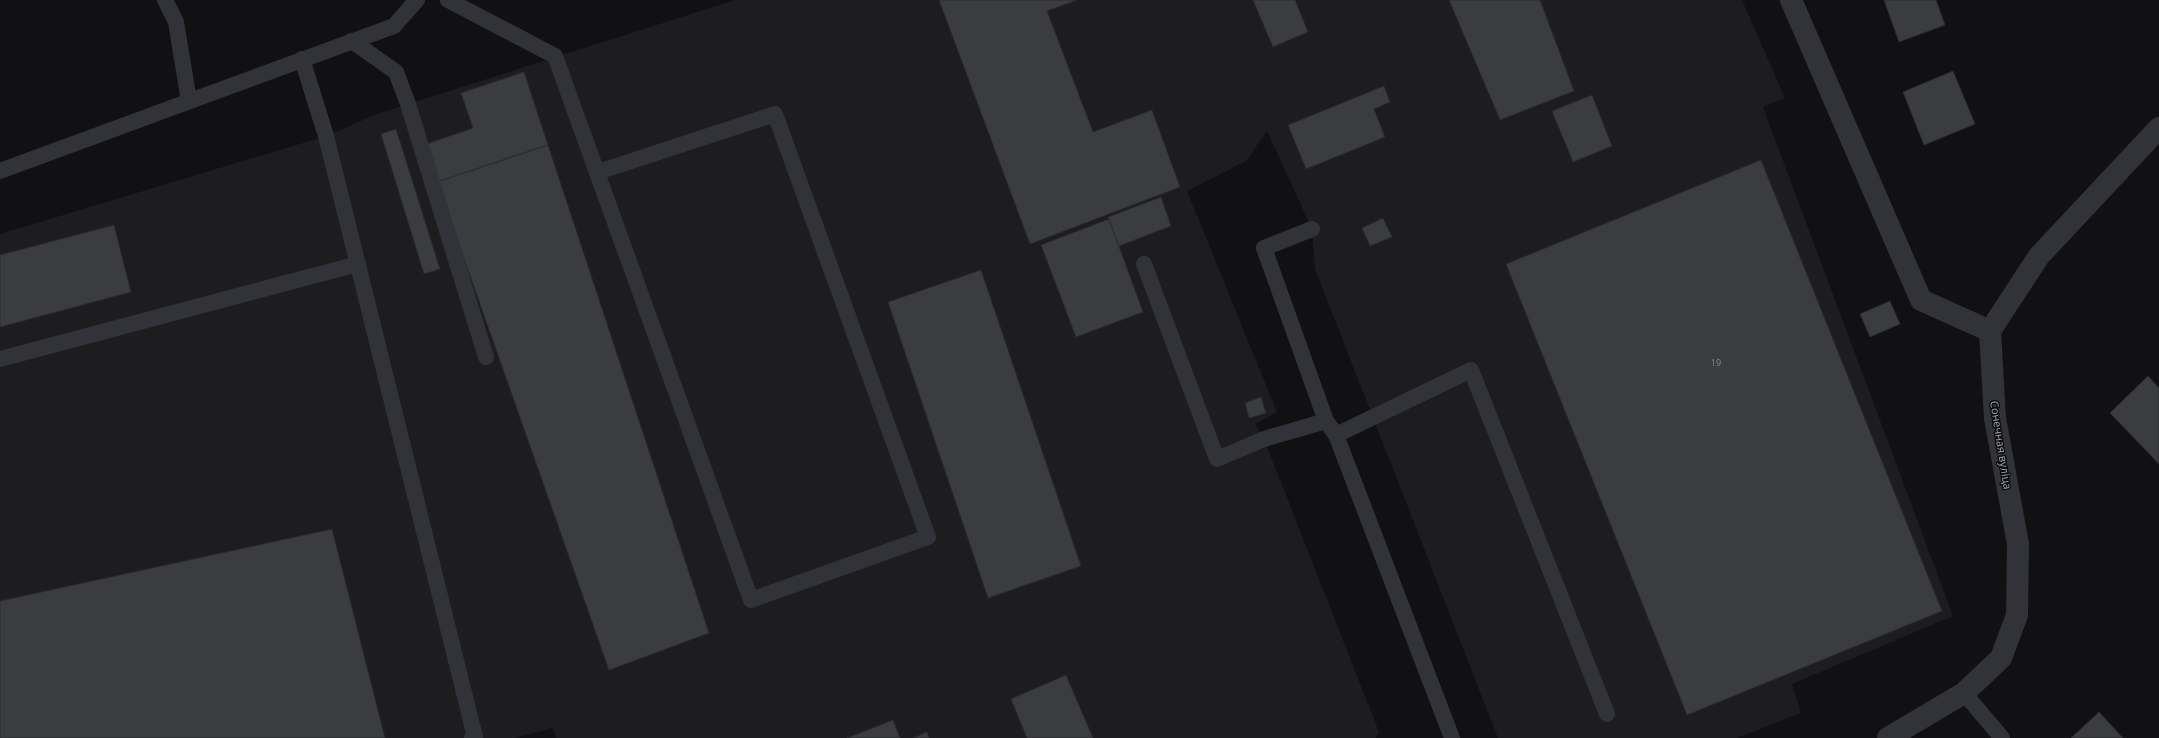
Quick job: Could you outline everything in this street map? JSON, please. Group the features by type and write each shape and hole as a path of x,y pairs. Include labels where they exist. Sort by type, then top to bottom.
{"street":[{"path":"1791,0 1921,300 1990,331 2039,256 2159,128"},
{"name":"Сонечная вуліца","path":"1888,738 1964,693 2000,658 2017,615 2018,544 1995,418 1990,331"}],"lane":[{"path":"165,0 176,22 189,101"},
{"path":"0,171 394,26 417,0"},
{"path":"448,0 555,56 751,600 928,537 775,114 598,172"},
{"path":"352,41 396,72 408,104 486,357"},
{"path":"302,59 326,136 475,737 472,738"},
{"path":"1312,229 1264,248 1326,421 1336,435 1452,738"},
{"path":"0,359 358,264"},
{"path":"1144,264 1217,459 1264,439 1326,421"},
{"path":"1336,435 1471,370 1607,714"},
{"path":"1964,693 2002,738"}],"shaded area":[{"path":"735,0 1742,0 1785,98 1763,107 1953,616 1792,684 1801,713 1737,738 1498,738 1315,269 1312,229 1267,131 1246,161 1187,191 1277,412 1255,424 1264,439 1379,732 1376,738 556,738 553,728 514,738 0,738 0,234 326,136 377,114"}],"building":[{"path":"939,0 1077,0 1047,11 1093,132 1152,110 1180,187 1030,244"},
{"path":"1253,0 1295,0 1308,32 1273,47"},
{"path":"1449,0 1540,0 1574,91 1500,120"},
{"path":"1884,0 1936,0 1945,25 1899,42"},
{"path":"1953,71 1975,124 1924,145 1903,92"},
{"path":"524,72 548,145 437,182 424,145 473,128 461,93"},
{"path":"1384,86 1390,102 1374,109 1385,137 1306,169 1288,125"},
{"path":"1592,95 1612,146 1573,162 1552,111"},
{"path":"396,129 440,269 424,274 381,134"},
{"path":"548,145 709,633 609,670 437,182"},
{"path":"1761,160 1942,611 1687,715 1506,264"},
{"path":"1161,197 1171,226 1119,246 1108,217"},
{"path":"1383,218 1392,237 1370,246 1362,228"},
{"path":"1109,219 1143,312 1076,337 1041,245"},
{"path":"114,225 131,292 0,327 0,255"},
{"path":"981,270 1081,566 988,598 888,302"},
{"path":"1890,301 1900,324 1870,337 1860,314"},
{"path":"2148,376 2159,388 2159,464 2110,413"},
{"path":"1261,397 1266,413 1249,418 1245,403"},
{"path":"332,529 385,738 0,738 0,601"},
{"path":"1066,675 1093,738 1027,738 1011,699"},
{"path":"2099,712 2123,738 2071,738"},
{"path":"893,720 900,738 847,738"},
{"path":"927,732 929,738 913,738"}]}
